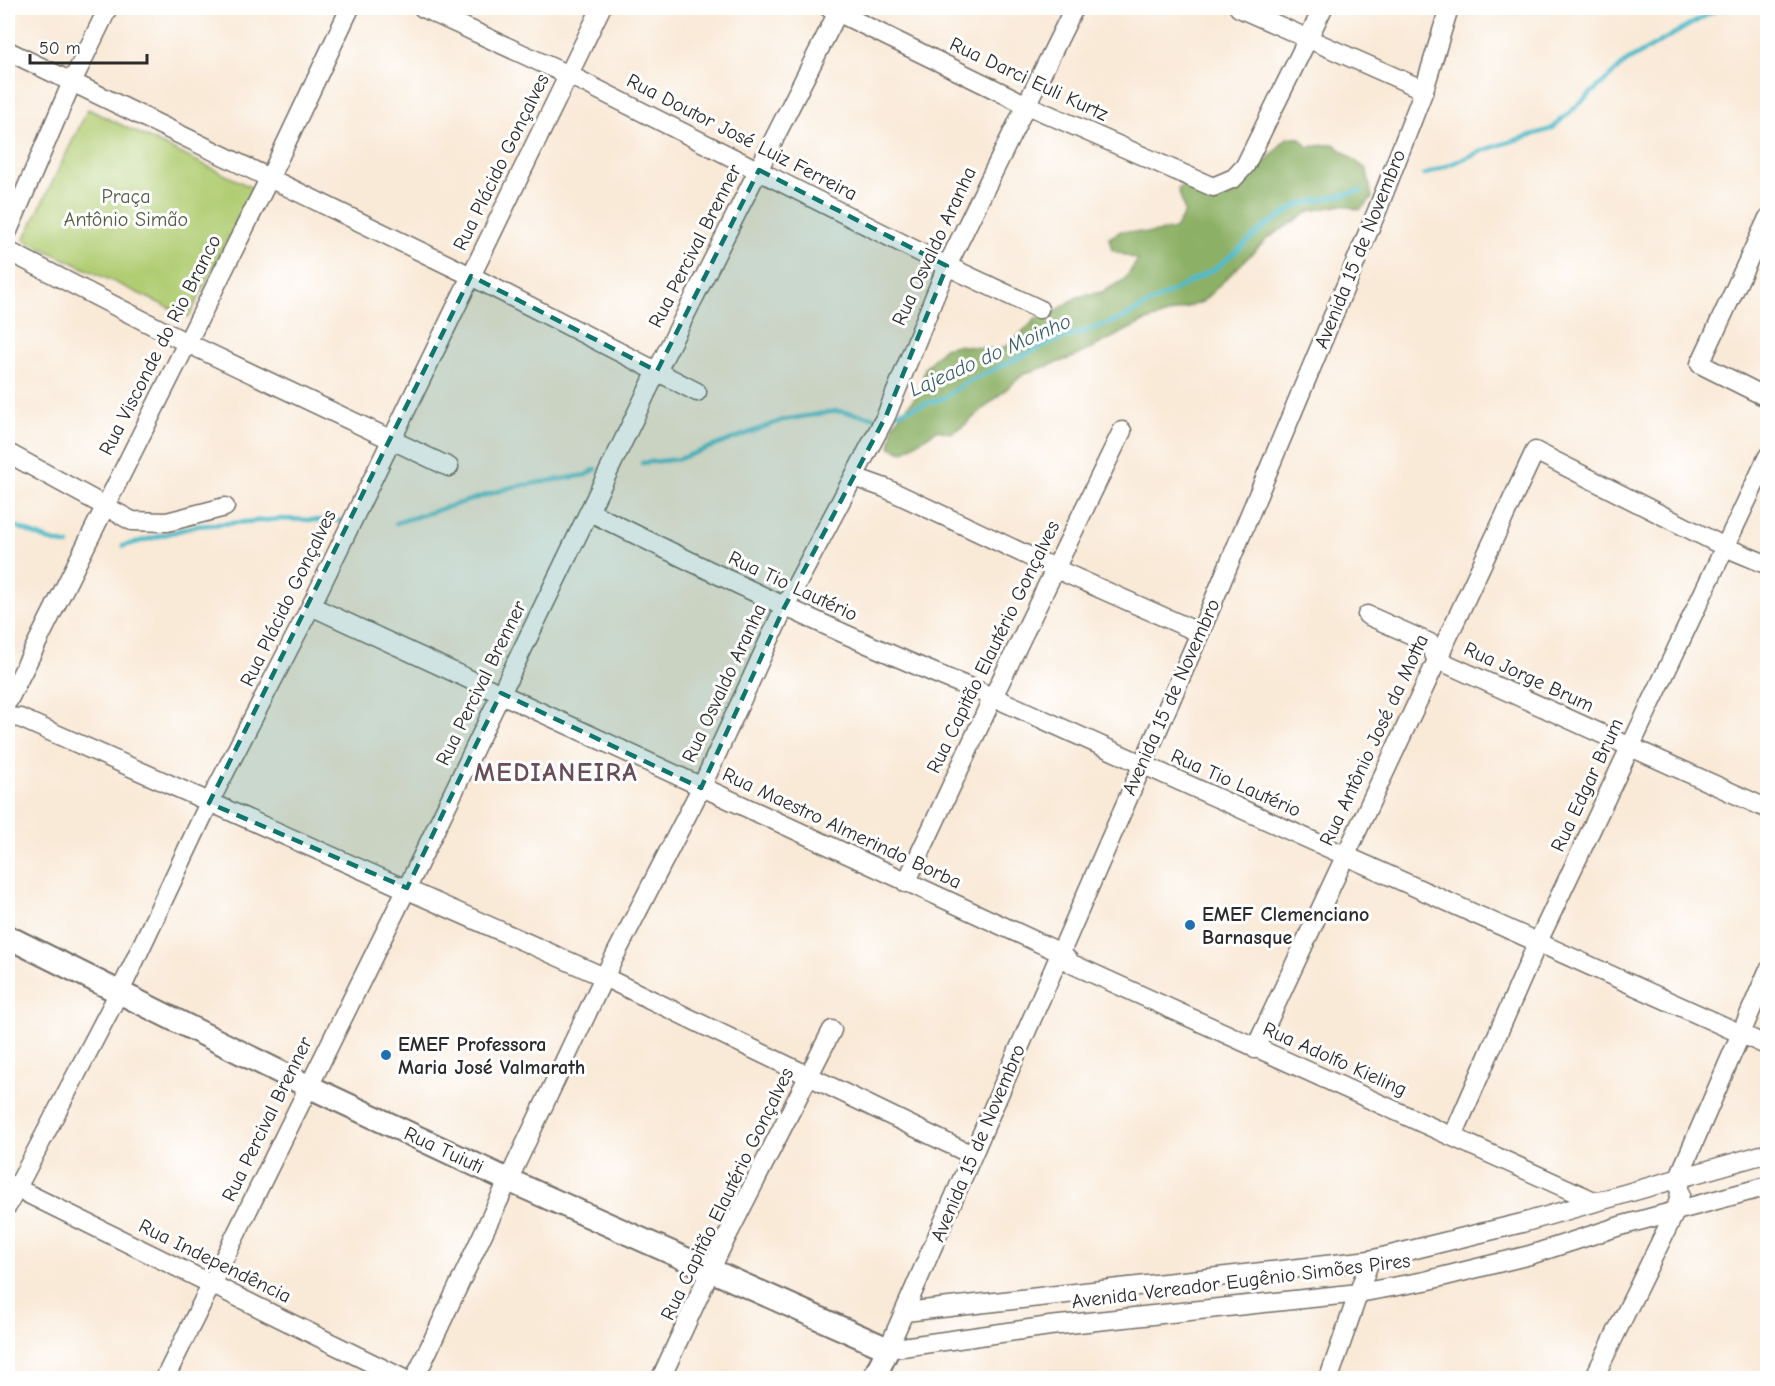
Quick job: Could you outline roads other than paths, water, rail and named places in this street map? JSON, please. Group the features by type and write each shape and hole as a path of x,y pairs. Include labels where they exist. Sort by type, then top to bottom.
{"main road":[{"name":"Rua Tuiuti","path":"8,937 310,1087 508,1180 888,1349"},
{"name":"Avenida 15 de Novembro","path":"874,1378 888,1349"}],"street":[{"path":"8,231 72,82 108,8"},
{"name":"Rua Visconde do Rio Branco","path":"8,701 185,342 269,179 350,8"},
{"name":"Rua Doutor José Luiz Ferreira","path":"423,8 567,75 946,266 1039,309"},
{"name":"Rua Plácido Gonçalves","path":"8,1205 11,1186 119,992 209,803 311,606 601,8"},
{"name":"Rua Osvaldo Aranha","path":"415,1378 604,977 701,788 784,608 885,416 946,266 1028,105 1074,8"},
{"path":"1239,8 1424,90"},
{"path":"1307,39 1323,8"},
{"name":"Avenida 15 de Novembro","path":"888,1349 1200,633 1394,168 1424,90 1449,8"},
{"name":"Rua Darci Euli Kurtz","path":"835,9 1028,105 1213,187 1234,178 1245,166 1307,39"},
{"name":"Rua Percival Brenner","path":"165,1378 310,1087 657,371 759,170 835,9"},
{"path":"8,51 471,276 697,392"},
{"path":"1765,230 1700,364 1767,398"},
{"path":"8,251 185,342 449,467"},
{"name":"Rua Capitão Elautério Gonçalves","path":"906,883 1122,431"},
{"name":"Rua Antônio José da Motta","path":"1255,1049 1535,451 1725,548"},
{"path":"8,453 132,521 167,522 225,507"},
{"name":"Rua Edgar Brum","path":"1453,1136 1537,944 1767,456"},
{"path":"854,477 885,488 1056,569 1200,633"},
{"name":"Rua Tio Lautério","path":"590,512 784,608 885,654 993,697 1345,858 1767,1046"},
{"path":"1725,548 1767,565"},
{"name":"Rua Maestro Almerindo Borba","path":"311,606 1061,953"},
{"path":"1367,615 1430,643 1436,659"},
{"name":"Rua Jorge Brum","path":"1436,659 1767,808"},
{"path":"8,717 20,718 604,977 972,1155"},
{"name":"Rua Adolfo Kieling","path":"1061,953 1072,964 1594,1201"},
{"path":"1594,1378 1678,1194 1740,1033 1767,971"},
{"name":"Rua Capitão Elautério Gonçalves","path":"661,1378 719,1252 811,1076 832,1030"},
{"name":"Avenida Vereador Eugênio Simões Pires","path":"888,1349 1050,1326 1359,1293 1425,1281 1530,1254 1678,1194 1767,1153"},
{"name":"Avenida Vereador Eugênio Simões Pires","path":"905,1312 1370,1260 1522,1222 1594,1201 1767,1185"},
{"name":"Rua Independência","path":"11,1186 402,1378"},
{"path":"1522,1222 1530,1254"},
{"path":"1329,1378 1370,1260"},
{"path":"1201,1280 1204,1311"},
{"path":"1046,1297 1050,1326"}],"waterway":[{"name":"Lajeado do Moinho","path":"1424,175 1487,149 1551,129 1627,61 1719,8"},
{"name":"Lajeado do Moinho","path":"893,414 944,398 965,383 1052,342 1121,319 1216,268 1267,225 1300,204 1361,191"},
{"name":"Lajeado do Moinho","path":"642,463 679,459 783,420 837,411 879,418"},
{"name":"Lajeado do Moinho","path":"396,523 512,487 586,475 596,469"},
{"name":"Lajeado do Moinho","path":"123,546 196,526 281,519 342,521"},
{"name":"Lajeado do Moinho","path":"8,523 48,540 68,545"}],"place":[{"name":"EMEF Clemenciano Barnasque","path":"1190,925"},
{"name":"EMEF Professora Maria José Valmarath","path":"386,1055"}],"district":[{"name":"MEDIANEIRA","path":"556,773"}],"park label":[{"name":"Praça Antônio Simão","path":"126,208"}]}
